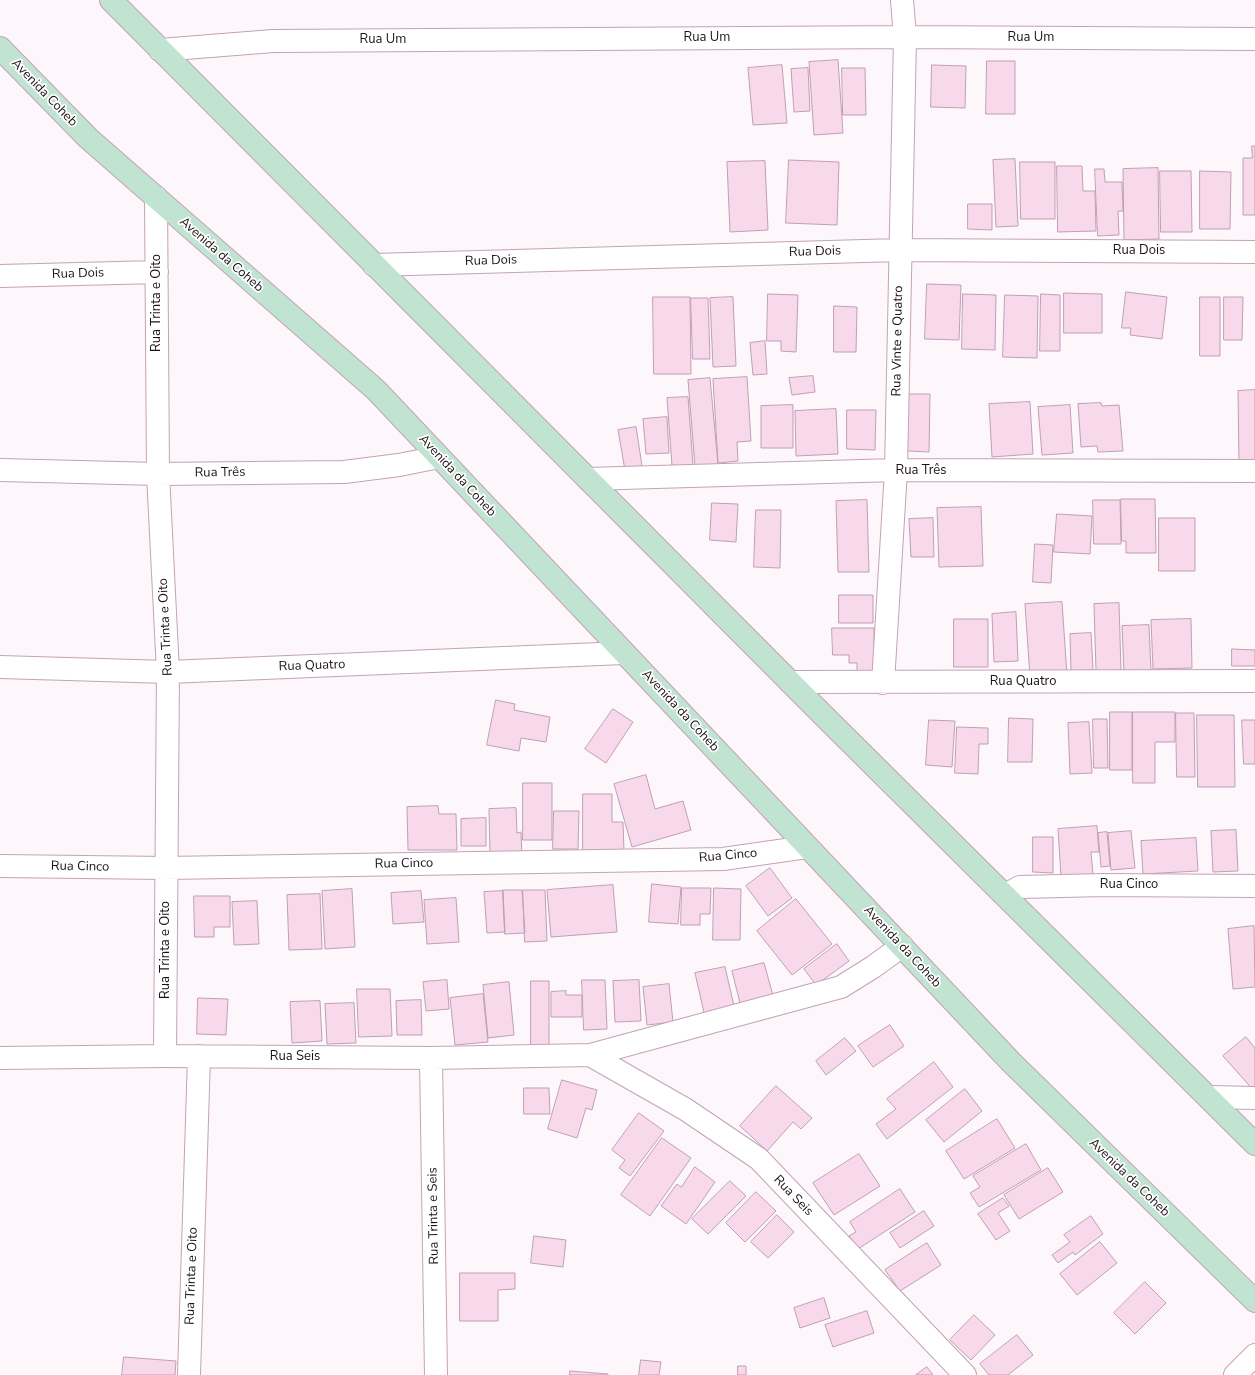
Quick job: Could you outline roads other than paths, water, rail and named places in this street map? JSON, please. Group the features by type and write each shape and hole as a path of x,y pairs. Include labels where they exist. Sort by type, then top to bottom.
{"main road":[{"path":"111,0 790,682 1255,1144"},
{"name":"Avenida Coheb","path":"0,48 88,138"},
{"name":"Avenida da Coheb","path":"88,138 376,390 1011,1062 1255,1301"}],"street":[{"name":"Rua Vinte e Quatro","path":"883,683 896,470 899,250 905,37 902,0"},
{"name":"Rua Um","path":"160,50 273,41 905,37 1255,39"},
{"name":"Rua Trinta e Oito","path":"156,197 158,474 168,672 165,1056"},
{"name":"Rua Dois","path":"374,265 899,250 1255,252"},
{"name":"Rua Dois","path":"0,276 156,272"},
{"name":"Rua Três","path":"0,470 158,474 344,472 399,465 439,457"},
{"name":"Rua Três","path":"588,479 896,470 1255,471"},
{"name":"Rua Quatro","path":"0,667 168,672 624,652"},
{"name":"Rua Quatro","path":"790,682 1255,681"},
{"name":"Rua Cinco","path":"0,866 166,868 723,859 807,847"},
{"name":"Rua Cinco","path":"1005,895 1020,887 1104,885 1255,886"},
{"name":"Rua Seis","path":"0,1058 199,1056 431,1058 590,1055 841,987 873,967 902,946"},
{"name":"Rua Seis","path":"590,1055 685,1109 758,1159 965,1375"},
{"name":"Rua Trinta e Oito","path":"189,1375 199,1056"},
{"name":"Rua Trinta e Seis","path":"431,1058 436,1375"},
{"path":"1208,1098 1255,1098"},
{"path":"1235,1375 1255,1355"}]}
